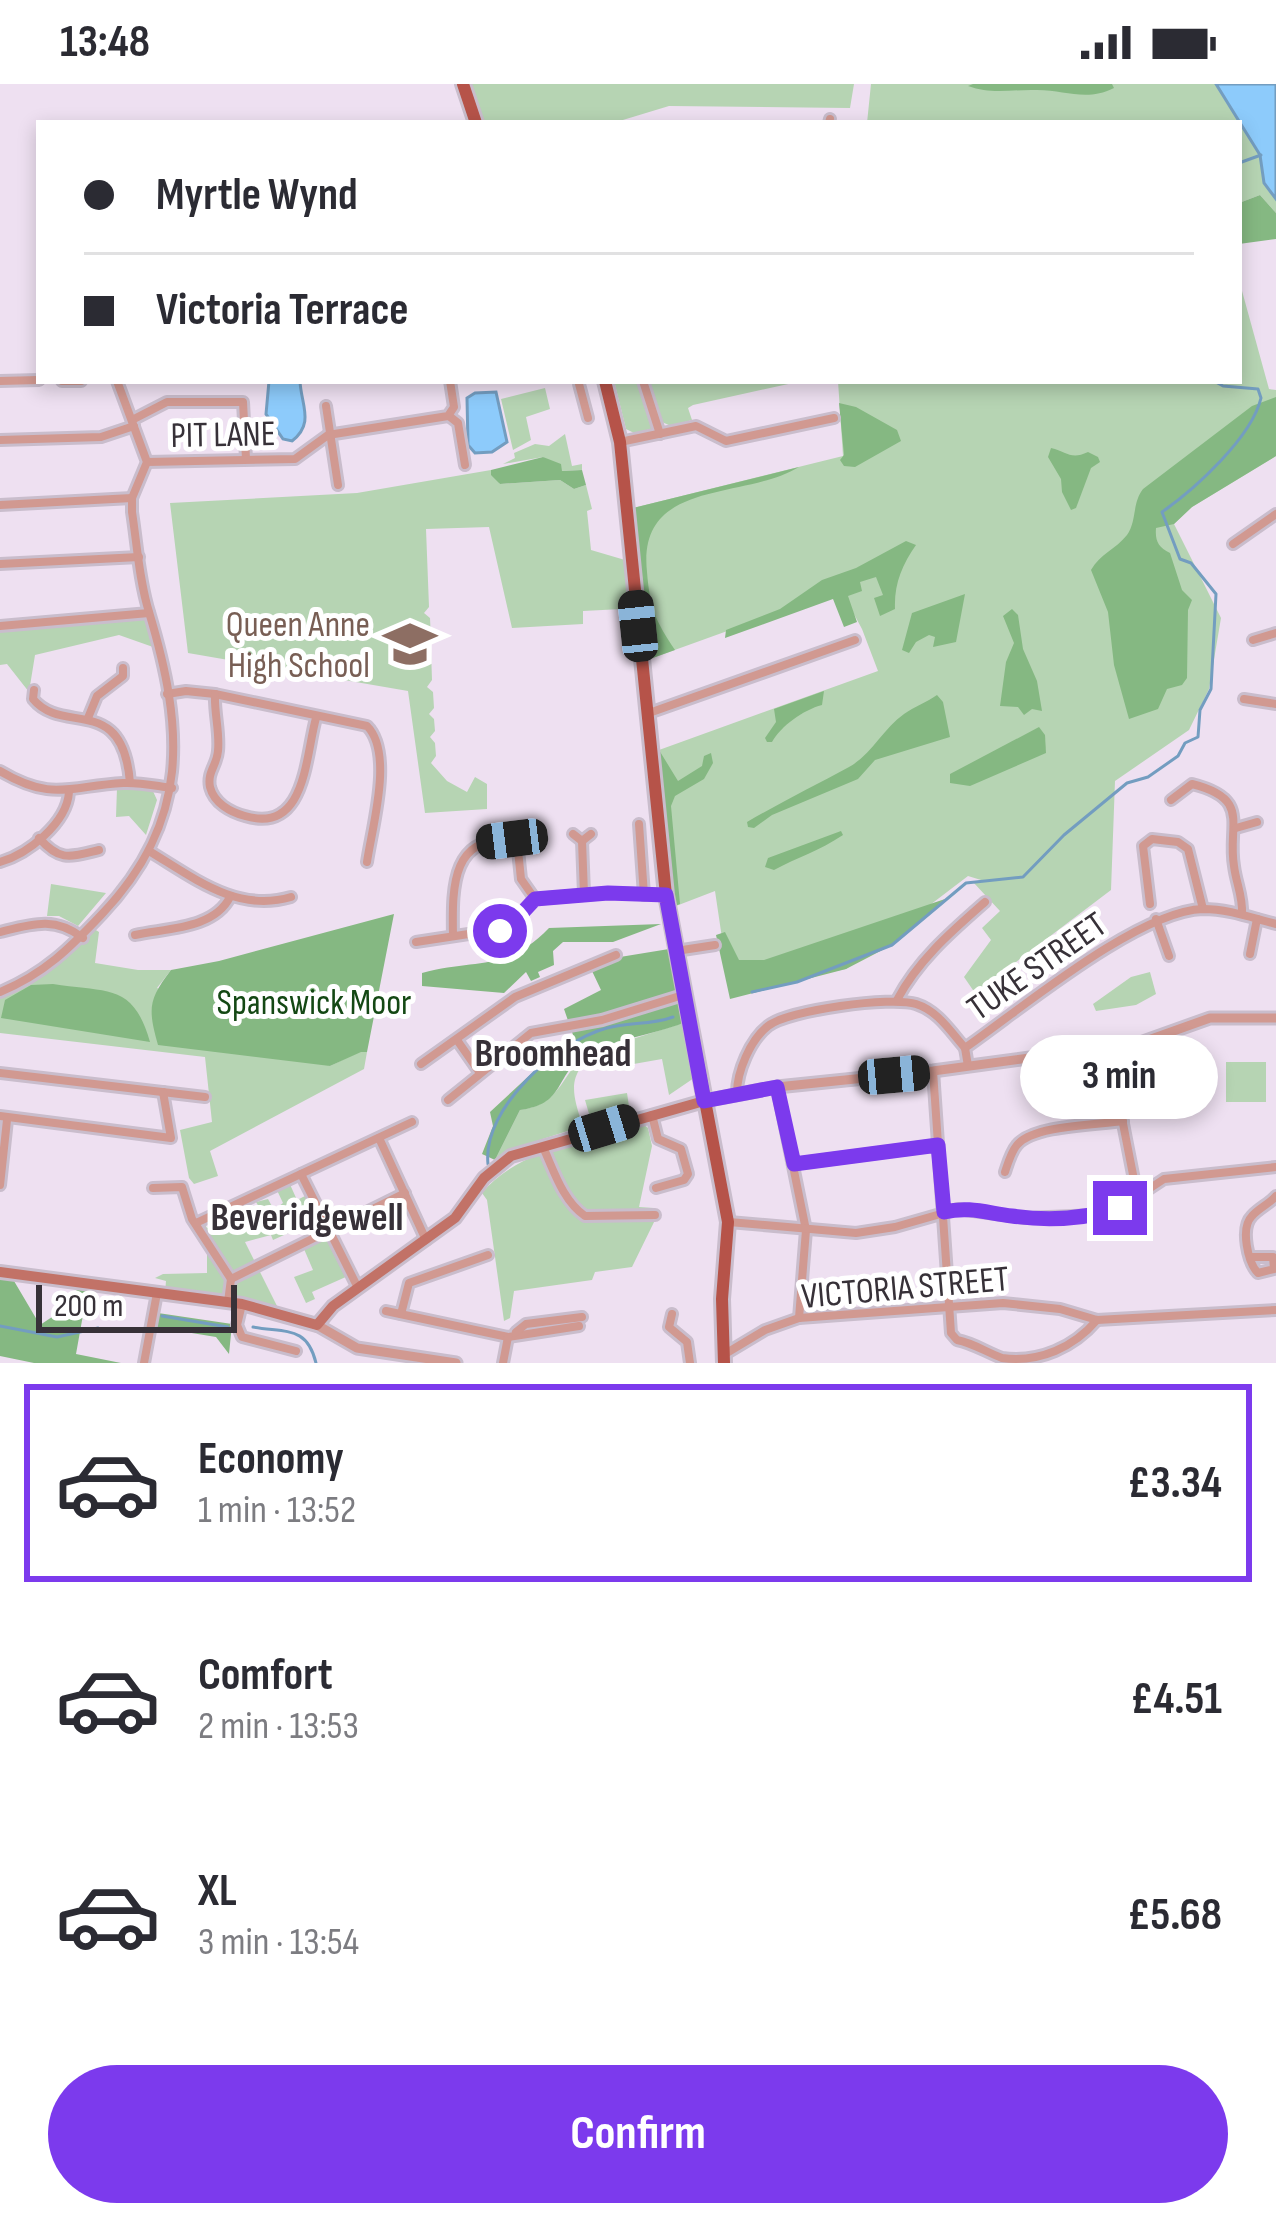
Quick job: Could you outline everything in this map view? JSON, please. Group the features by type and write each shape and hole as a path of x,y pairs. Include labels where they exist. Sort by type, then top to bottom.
{"main road":[{"path":"463,84 475,120"},
{"path":"606,384 620,442 666,895 728,1222 722,1299 724,1359"},
{"path":"0,1272 242,1304 316,1325 333,1306 455,1218 484,1178 511,1156 704,1101"}],"street":[{"path":"0,381 36,380"},
{"path":"0,992 29,980 83,938 148,850 165,817 172,788 175,745 132,498 147,462 118,384"},
{"path":"450,384 454,406 448,416 458,423 465,465"},
{"path":"579,384 588,418"},
{"path":"644,384 660,434"},
{"path":"584,403 609,396"},
{"path":"0,440 100,437 167,402 243,402 246,459"},
{"path":"326,406 338,485"},
{"name":"PIT LANE","path":"147,462 295,458 328,436 448,416"},
{"path":"620,442 696,425 725,441 834,418"},
{"path":"0,505 132,498"},
{"path":"1233,544 1275,517"},
{"path":"0,564 139,556"},
{"path":"0,626 149,613"},
{"path":"1252,640 1276,633"},
{"path":"647,713 855,640"},
{"path":"88,718 97,696 125,676"},
{"path":"167,694 215,694 316,718 356,721 373,730 379,742 378,801 367,862"},
{"path":"215,694 219,753 209,772 211,790 224,807 249,818 278,817 295,802 316,718"},
{"path":"30,696 50,712 88,718 116,738 130,782"},
{"path":"1244,699 1276,704"},
{"path":"0,771 26,787 69,792 130,782 172,788"},
{"path":"1171,800 1192,784 1210,788 1229,803 1236,828 1234,867 1243,914"},
{"path":"0,862 17,857 62,815 69,792"},
{"path":"1236,828 1256,822"},
{"path":"639,824 644,896"},
{"path":"517,829 514,840 521,879 535,899"},
{"path":"573,834 582,841 584,894"},
{"path":"582,841 591,834"},
{"path":"39,838 52,853 69,857 99,850"},
{"path":"453,934 452,904 463,854 472,846 514,840"},
{"path":"1150,904 1145,889 1145,842 1178,842 1188,848 1203,909"},
{"path":"148,850 230,897 254,903 291,897"},
{"path":"1134,891 1145,889"},
{"path":"416,942 508,928 535,899 666,895"},
{"path":"135,935 212,919 224,911 230,897"},
{"path":"898,1000 942,940 986,902"},
{"path":"1169,956 1156,919 1203,909 1276,924"},
{"name":"TUKE STREET","path":"968,1066 964,1048 1156,919"},
{"path":"1250,954 1257,920"},
{"path":"0,932 52,922 83,938"},
{"path":"675,952 715,945"},
{"path":"421,1064 515,997 616,955"},
{"path":"448,1100 531,1033 602,1020 683,994"},
{"path":"737,1093 737,1078 757,1039 785,1016 898,1000 934,1012 964,1048"},
{"path":"704,1101 777,1087 933,1072 1148,1041 1210,1018 1276,1018"},
{"path":"457,1040 480,1073"},
{"path":"1108,1047 1137,1195"},
{"path":"0,1072 206,1097"},
{"path":"933,1072 951,1333 956,1340 1024,1363 1063,1352 1096,1320"},
{"path":"777,1087 806,1230 799,1318"},
{"path":"0,1185 3,1118 167,1139 173,1133 164,1092"},
{"path":"651,1113 658,1139 681,1149 688,1174 685,1180 656,1188"},
{"path":"1005,1172 1014,1147 1024,1138 1123,1121"},
{"path":"196,1223 412,1122"},
{"path":"379,1138 426,1240"},
{"path":"794,1164 938,1145"},
{"path":"543,1147 585,1216 655,1215"},
{"path":"728,1222 856,1233 970,1208 1025,1218 1074,1217 1120,1208 1165,1179 1276,1167"},
{"path":"301,1174 358,1288"},
{"path":"153,1188 182,1187 196,1223 231,1279 228,1302"},
{"path":"231,1279 405,1192"},
{"path":"1250,1257 1247,1223 1276,1196"},
{"path":"400,1314 409,1283 488,1255"},
{"path":"144,1363 157,1292"},
{"name":"VICTORIA STREET","path":"724,1359 765,1330 799,1318 1027,1303 1096,1320 1276,1310"},
{"path":"242,1304 237,1325 242,1337 296,1351"},
{"path":"386,1311 511,1335 581,1321"},
{"path":"672,1314 669,1327 687,1342 690,1363"},
{"path":"316,1325 358,1348 456,1363"},
{"path":"503,1363 511,1335"}],"green space":[{"path":"469,84 854,84 850,108 669,106 623,120 484,120"},
{"path":"871,84 1276,84 1276,213 1260,195 1242,202 1242,120 867,120"},
{"path":"1112,84 1114,88 1085,95 968,86"},
{"path":"1260,195 1276,213 1276,239 1242,244 1242,202"},
{"path":"1242,291 1269,389 1276,390 1276,456 1192,507 1174,524 1221,618 1209,689 1189,730 1115,781 1111,890 975,993 964,977 991,940 982,928 1000,911 973,882 981,880 968,876 846,969 730,992 715,891 676,906 659,750 878,671 841,590 647,660 633,508 843,456 838,384 1242,384"},
{"path":"615,384 641,384 651,429 634,433 626,429"},
{"path":"649,384 788,384 693,405 688,408 692,420 671,426 662,422"},
{"path":"545,388 550,409 526,417 531,440 513,450 501,399"},
{"path":"1276,397 1276,456 1192,507 1174,524 1156,528 1158,543 1170,553 1182,590 1192,600 1187,678 1182,685 1167,689 1158,709 1129,719 1114,665 1108,612 1091,570 1127,535 1143,489 1252,406"},
{"path":"839,403 897,430 901,441 855,467 844,466"},
{"path":"565,434 572,466 582,464 582,470 561,471 543,457 503,464 515,458 514,453 535,444 549,446"},
{"path":"1051,448 1073,455 1088,452 1100,462 1091,468 1076,508 1071,510 1048,457"},
{"path":"543,457 561,464 562,471 582,470 586,485 574,489 560,480 500,484 491,475 491,470"},
{"path":"799,467 698,497 676,506 659,521 648,542 648,584 655,613 675,650 647,660 633,508"},
{"path":"491,470 500,484 560,480 574,489 586,485 592,509 587,511 591,550 625,560 633,636 625,627 622,609 583,611 583,624 512,628 489,527 426,529 429,607 424,613 430,618 431,639 426,646 431,650 432,680 427,687 433,692 434,708 429,714 435,731 430,737 436,756 431,763 447,781 467,792 475,777 487,784 487,809 425,813 408,691 188,653 170,503 357,493"},
{"path":"906,541 916,545 900,575 895,609 880,616 874,598 883,595 876,577 860,582 862,591 848,596 857,622 844,627 833,599 725,638 726,630 780,609 822,580"},
{"path":"965,594 956,642 933,647 935,637 929,635 909,653 902,650 912,613"},
{"path":"1012,609 1018,615 1042,711 1032,709 1024,715 1018,707 1000,706 1006,662 1014,643 1003,616"},
{"path":"149,613 153,647 119,635 35,655 29,692 7,664 0,665 0,626"},
{"path":"824,691 822,705 800,715 767,742 776,722 774,709"},
{"path":"937,695 943,702 950,737 875,760 858,779 748,827 747,822 857,762 897,720"},
{"path":"1039,727 1045,735 1046,753 970,786 950,783 950,774"},
{"path":"659,750 678,781 702,766 704,756 711,753 713,763 704,779 675,796 671,806 680,904 672,907 654,752"},
{"path":"117,788 152,789 157,800 146,835 129,816 116,817"},
{"path":"841,831 843,835 817,850 774,870 765,867 768,858"},
{"path":"51,884 106,893 78,926 59,916 47,916"},
{"path":"945,899 892,945 846,969 730,999 716,935 725,932 739,960 764,960"},
{"name":"Spanswick Moor","path":"394,914 367,1052 330,1066 158,1045 152,1005 171,970"},
{"path":"661,924 613,942 563,942 553,951 554,965 531,981 526,972 504,993 422,986 422,973 504,958 549,928"},
{"path":"91,927 99,932 95,963 171,970 157,988 330,1066 367,1052 364,1069 210,1151 218,1176 194,1184 180,1130 212,1122 205,1057 0,1033 0,992 29,980"},
{"path":"669,949 683,1023 582,1056 552,1097 520,1110 495,1160 482,1154 493,1126 490,1112 573,1035 564,1009 601,990 592,971 620,957"},
{"path":"1150,972 1156,994 1136,1005 1096,1011 1093,1004 1131,977"},
{"path":"31,985 103,990 126,1000 150,1042 1,1018 5,1000"},
{"path":"683,1023 694,1078 669,1095 662,1059 628,1065 623,1042"},
{"path":"603,1045 575,1080 583,1126 512,1149 495,1160 520,1110 548,1099 578,1061"},
{"path":"1165,1061 1204,1062 1204,1101 1164,1100"},
{"path":"1226,1062 1266,1062 1266,1102 1226,1102"},
{"path":"627,1093 630,1113 592,1124 585,1100"},
{"path":"643,1124 652,1146 639,1207 654,1208 656,1218 632,1267 595,1272 592,1280 514,1291 510,1318 504,1321 487,1200 482,1193 497,1178 535,1156"},
{"path":"288,1180 297,1200 309,1194 326,1229 317,1233 314,1226 303,1226 299,1232 273,1240 271,1235 245,1242 281,1314 165,1293 166,1281 155,1278 207,1273 207,1248 196,1223 202,1220 207,1228 253,1214 259,1207 256,1202 268,1199 274,1210 283,1203 275,1186"},
{"path":"327,1237 348,1276 312,1292 315,1299 306,1303 294,1277 313,1270 304,1249"},
{"path":"0,1278 14,1281 40,1325 70,1305 78,1287 88,1287 76,1354 121,1363 34,1363 0,1356"},
{"path":"158,1313 232,1324 229,1354 216,1337 155,1327"}],"water":[{"path":"1216,84 1276,84 1276,199 1264,183 1260,155"},
{"path":"269,384 300,384 305,420 292,441 283,439 266,414"},
{"path":"496,392 507,442 492,452 475,453 468,445 467,398"}],"waterway":[{"path":"1242,162 1261,155"},
{"path":"752,992 797,982 892,945 966,883 1023,877 1064,835 1127,783 1148,777 1198,737 1200,710 1211,689 1216,594 1191,563 1180,559 1162,512 1205,476 1256,413 1261,398 1258,389 1219,384"},
{"path":"488,1164 497,1121 546,1062 607,1028 673,1017"},
{"path":"162,1316 228,1327"},
{"path":"0,1326 57,1337 98,1328"},
{"path":"253,1327 301,1337 316,1363"}],"place":[{"name":"Queen Anne High School","path":"410,644"}],"district":[{"name":"Broomhead","path":"553,1052"},
{"name":"Beveridgewell","path":"307,1216"}],"route":[{"path":"500,931 535,899 608,893 666,895 704,1101 777,1087 794,1164 938,1145 944,1212 970,1208 1047,1219 1120,1208"}]}
